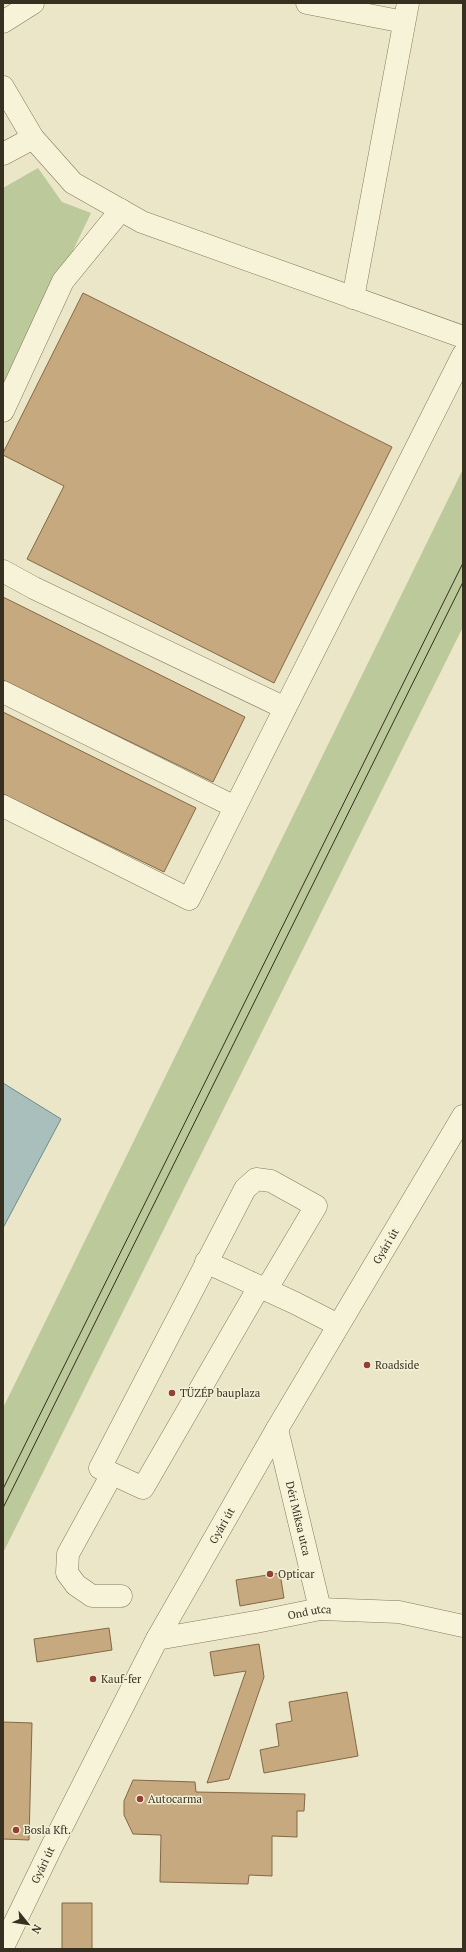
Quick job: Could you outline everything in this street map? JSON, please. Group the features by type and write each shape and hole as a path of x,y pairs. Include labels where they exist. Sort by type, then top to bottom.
{"street":[{"path":"3,22 33,3"},
{"path":"307,3 406,12 353,298"},
{"path":"3,87 33,138 73,184 142,222 463,338"},
{"path":"3,154 33,138"},
{"path":"3,411 63,281 121,210"},
{"path":"3,806 189,899 463,355"},
{"path":"3,570 34,588 285,708"},
{"path":"3,692 235,807"},
{"name":"Gyári út","path":"3,1947 10,1911 157,1638 277,1429 463,1116"},
{"path":"256,1180 271,1181 316,1206 262,1288 143,1488 100,1468 206,1262 245,1189 256,1180"},
{"path":"206,1262 338,1325"},
{"name":"Déri Miksa utca","path":"277,1429 320,1609"},
{"path":"112,1474 68,1554 67,1573 76,1585 92,1596 121,1596"},
{"name":"Ond utca","path":"157,1638 261,1621 320,1609 399,1612 463,1626"}],"green space":[{"path":"38,168 62,202 91,213 3,396 3,188"},
{"path":"463,469 463,627 3,1553 3,1408"}],"water":[{"path":"3,1083 61,1119 3,1228"}],"building":[{"path":"83,293 392,447 274,683 27,559 64,486 3,455 3,453"},
{"path":"3,597 245,717 213,782 3,680"},
{"path":"3,712 196,808 164,872 3,794"},
{"path":"280,1573 284,1598 240,1606 236,1580"},
{"path":"109,1628 112,1650 37,1662 34,1639"},
{"path":"259,1644 264,1677 229,1779 207,1783 246,1671 214,1676 210,1652"},
{"path":"347,1692 358,1756 264,1773 260,1750 279,1746 276,1724 292,1721 289,1702"},
{"path":"3,1722 32,1723 29,1840 3,1839"},
{"path":"133,1780 195,1782 196,1792 305,1794 304,1811 297,1811 297,1837 272,1836 272,1876 249,1875 248,1884 160,1882 161,1835 133,1834 124,1815 124,1801"},
{"path":"62,1903 92,1903 92,1949 62,1949"}],"tram line":[{"path":"3,1489 463,563"},
{"path":"3,1508 463,582"}],"place":[{"name":"Roadside","path":"367,1365"},
{"name":"TÜZÉP bauplaza","path":"172,1393"},
{"name":"Opticar","path":"270,1574"},
{"name":"Kauf-fer","path":"93,1679"},
{"name":"Autocarma","path":"140,1799"},
{"name":"Bosla Kft.","path":"16,1830"}]}
